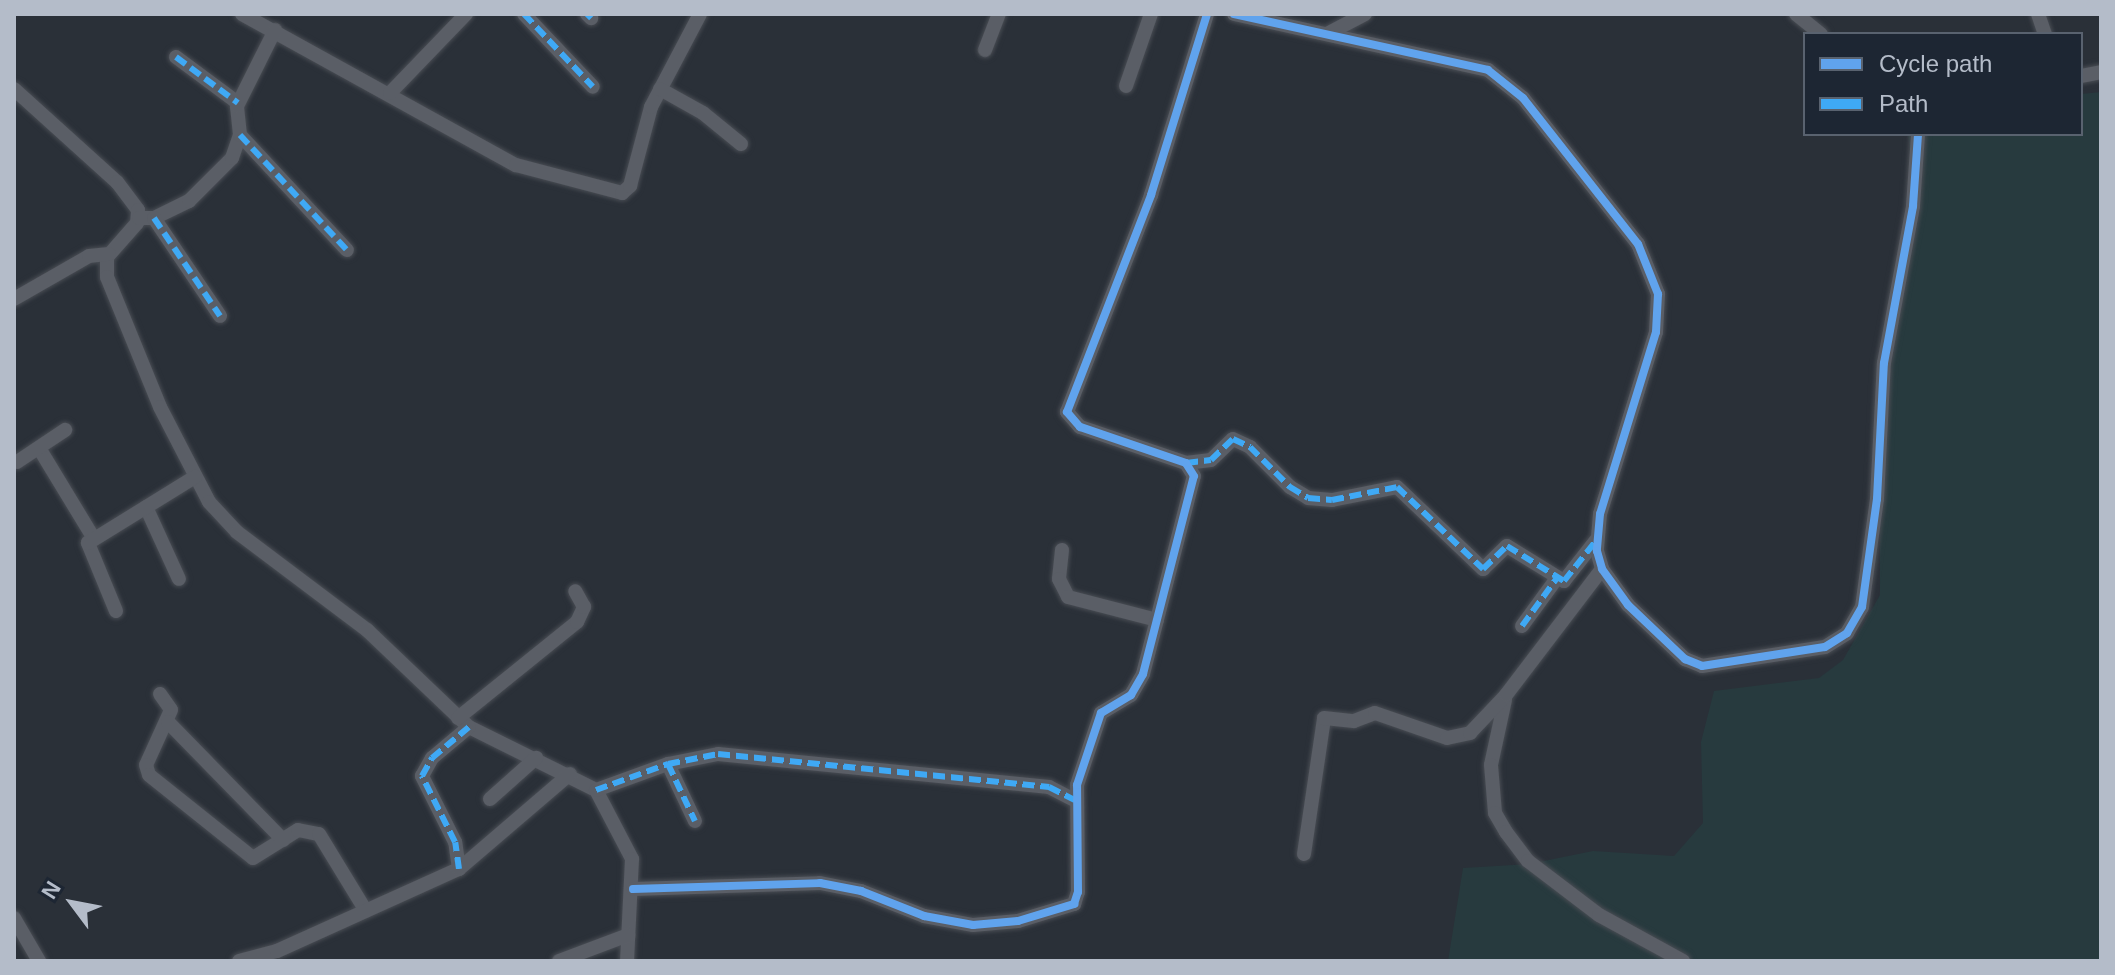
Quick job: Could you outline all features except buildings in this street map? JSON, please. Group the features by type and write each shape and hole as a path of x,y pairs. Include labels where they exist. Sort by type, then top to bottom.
{"street":[{"path":"242,14 516,165 622,193 630,186 643,130 660,89 700,14"},
{"path":"390,93 466,14"},
{"path":"524,14 593,87"},
{"path":"985,50 999,14"},
{"path":"1126,86 1151,14"},
{"path":"1207,14 1151,195 1067,412 1080,427 1186,463 1211,460 1233,439 1250,447 1290,487 1308,498 1332,500 1397,487 1482,568 1507,546 1565,581 1597,539"},
{"path":"1234,14 1472,64 1495,75 1523,98 1647,260 1658,294 1656,332 1600,514 1597,539 1602,569 1628,605 1696,665 1811,651 1832,644 1852,626 1866,593 1872,556 1884,363 1913,206 1918,136"},
{"path":"1327,34 1365,14"},
{"path":"1796,14 1818,32"},
{"path":"139,218 154,218 189,201 232,158 240,135 238,103 275,30"},
{"path":"176,57 238,103"},
{"path":"14,89 117,182 139,218"},
{"path":"660,89 703,113 741,144"},
{"path":"240,135 347,250"},
{"path":"139,218 109,254 106,270 112,295 195,477 230,526 367,630 464,722 596,790 629,849 633,889 627,961"},
{"path":"154,218 220,316"},
{"path":"14,299 89,256 109,254"},
{"path":"17,462 65,430"},
{"path":"39,448 93,537"},
{"path":"633,889 820,883 949,922 1018,921 1071,907 1076,899 1075,800 1101,713 1135,690 1192,491 1194,473 1186,463"},
{"path":"116,611 88,548 93,537 195,477"},
{"path":"146,507 179,579"},
{"path":"1062,550 1059,579 1068,597 1081,604 1157,620"},
{"path":"1304,854 1324,718 1354,721 1375,713 1455,739 1470,733 1506,695 1602,569"},
{"path":"1522,626 1557,578"},
{"path":"459,869 455,842 422,776 432,758 464,722 577,622 584,607 575,591"},
{"path":"160,694 171,706 168,722 146,765 149,775 249,856 259,857 302,829 319,834 366,911"},
{"path":"1506,695 1491,765 1495,813 1506,832 1528,861 1599,915 1683,961"},
{"path":"168,722 283,840"},
{"path":"596,790 668,764 718,754 1049,787 1075,800"},
{"path":"490,799 536,758"},
{"path":"668,764 695,821"},
{"path":"239,961 277,951 459,869 570,774"},
{"path":"14,918 39,961"},
{"path":"559,961 628,935"}],"green space":[{"path":"2101,92 2101,961 1448,961 1463,868 1529,864 1593,851 1674,856 1703,823 1701,742 1714,691 1819,678 1843,660 1880,595 1880,425 1916,209 1908,136 2083,136 2083,94"}],"marked path":[{"path":"524,14 593,87"},
{"path":"587,14 591,18"},
{"path":"176,57 238,103"},
{"path":"240,135 347,250"},
{"path":"154,218 220,316"},
{"path":"1186,463 1211,460 1233,439 1250,447 1290,487 1308,498 1332,500 1397,487 1483,569 1507,546 1564,581 1595,542"},
{"path":"1522,626 1557,578"},
{"path":"459,869 455,842 422,776 432,758 469,727"},
{"path":"596,790 668,764 718,754 1049,787 1075,800"},
{"path":"668,764 695,821"}],"cycle path":[{"path":"633,889 820,883 861,891 924,916 973,925 1018,921 1074,904 1078,892 1077,785 1101,713 1131,695 1143,674 1194,476 1186,463 1080,427 1067,412 1151,195 1207,14"},
{"path":"1234,14 1488,70 1523,98 1638,244 1658,294 1656,332 1600,514 1597,551 1602,569 1628,605 1685,659 1702,666 1825,647 1847,633 1862,607 1877,499 1884,363 1913,206 1918,136"}]}
